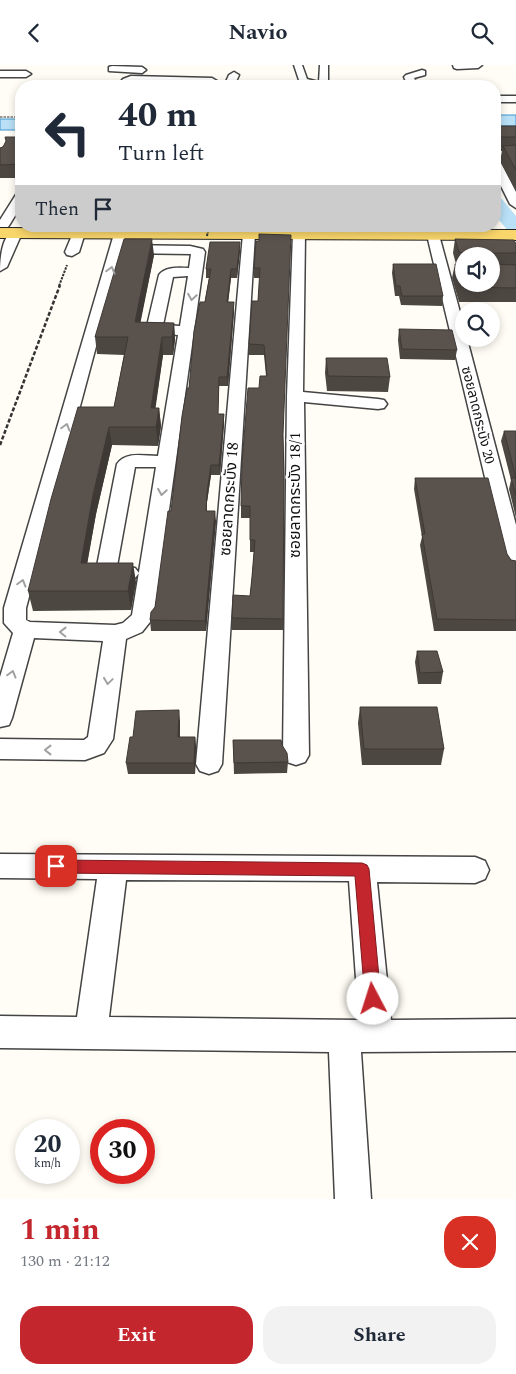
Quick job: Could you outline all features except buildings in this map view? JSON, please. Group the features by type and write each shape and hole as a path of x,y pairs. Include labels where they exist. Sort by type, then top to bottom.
{"main road":[{"path":"501,228 516,227"},
{"path":"66,232 118,241 249,234 435,241 468,232"},
{"path":"476,232 514,242"}],"street":[{"path":"298,65 303,80"},
{"path":"323,80 324,65"},
{"path":"457,66 478,65"},
{"path":"112,69 144,67"},
{"path":"136,79 144,67"},
{"path":"411,80 410,77 422,73"},
{"path":"0,74 26,74"},
{"path":"232,80 234,75"},
{"path":"131,80 212,80"},
{"path":"501,99 516,99"},
{"path":"501,166 516,204"},
{"path":"0,267 8,228 15,211"},
{"path":"72,253 80,233"},
{"name":"ซอยลาดกระบัง 18","path":"209,764 249,234"},
{"name":"ซอยลาดกระบัง 18/1","path":"296,755 294,396 299,235"},
{"path":"118,241 194,251 198,254 143,617 138,625 129,631 115,633 25,630 15,623 15,608 118,241"},
{"path":"435,241 514,242"},
{"name":"ซอยลาดกระบัง 20","path":"435,241 450,272 516,565"},
{"path":"187,330 159,330 155,326 166,274 195,272"},
{"path":"294,396 378,404"},
{"path":"150,573 113,573 108,571 106,566 126,464 130,461 167,461"},
{"path":"0,718 25,630"},
{"path":"0,749 85,750 95,746 100,739 115,633"},
{"path":"0,866 475,870"},
{"path":"91,1033 113,867"},
{"path":"353,1199 360,1036 362,869"},
{"path":"0,1032 360,1036 516,1035"}],"path":[{"path":"0,117 15,117"},
{"path":"207,236 208,232"},
{"path":"0,445 72,253"}],"water":[{"path":"501,115 516,115 516,126 501,126"},
{"path":"0,119 15,119 15,130 0,130"}],"waterway":[{"path":"501,210 516,228"}],"route":[{"path":"56,866 362,869 373,999"}]}
